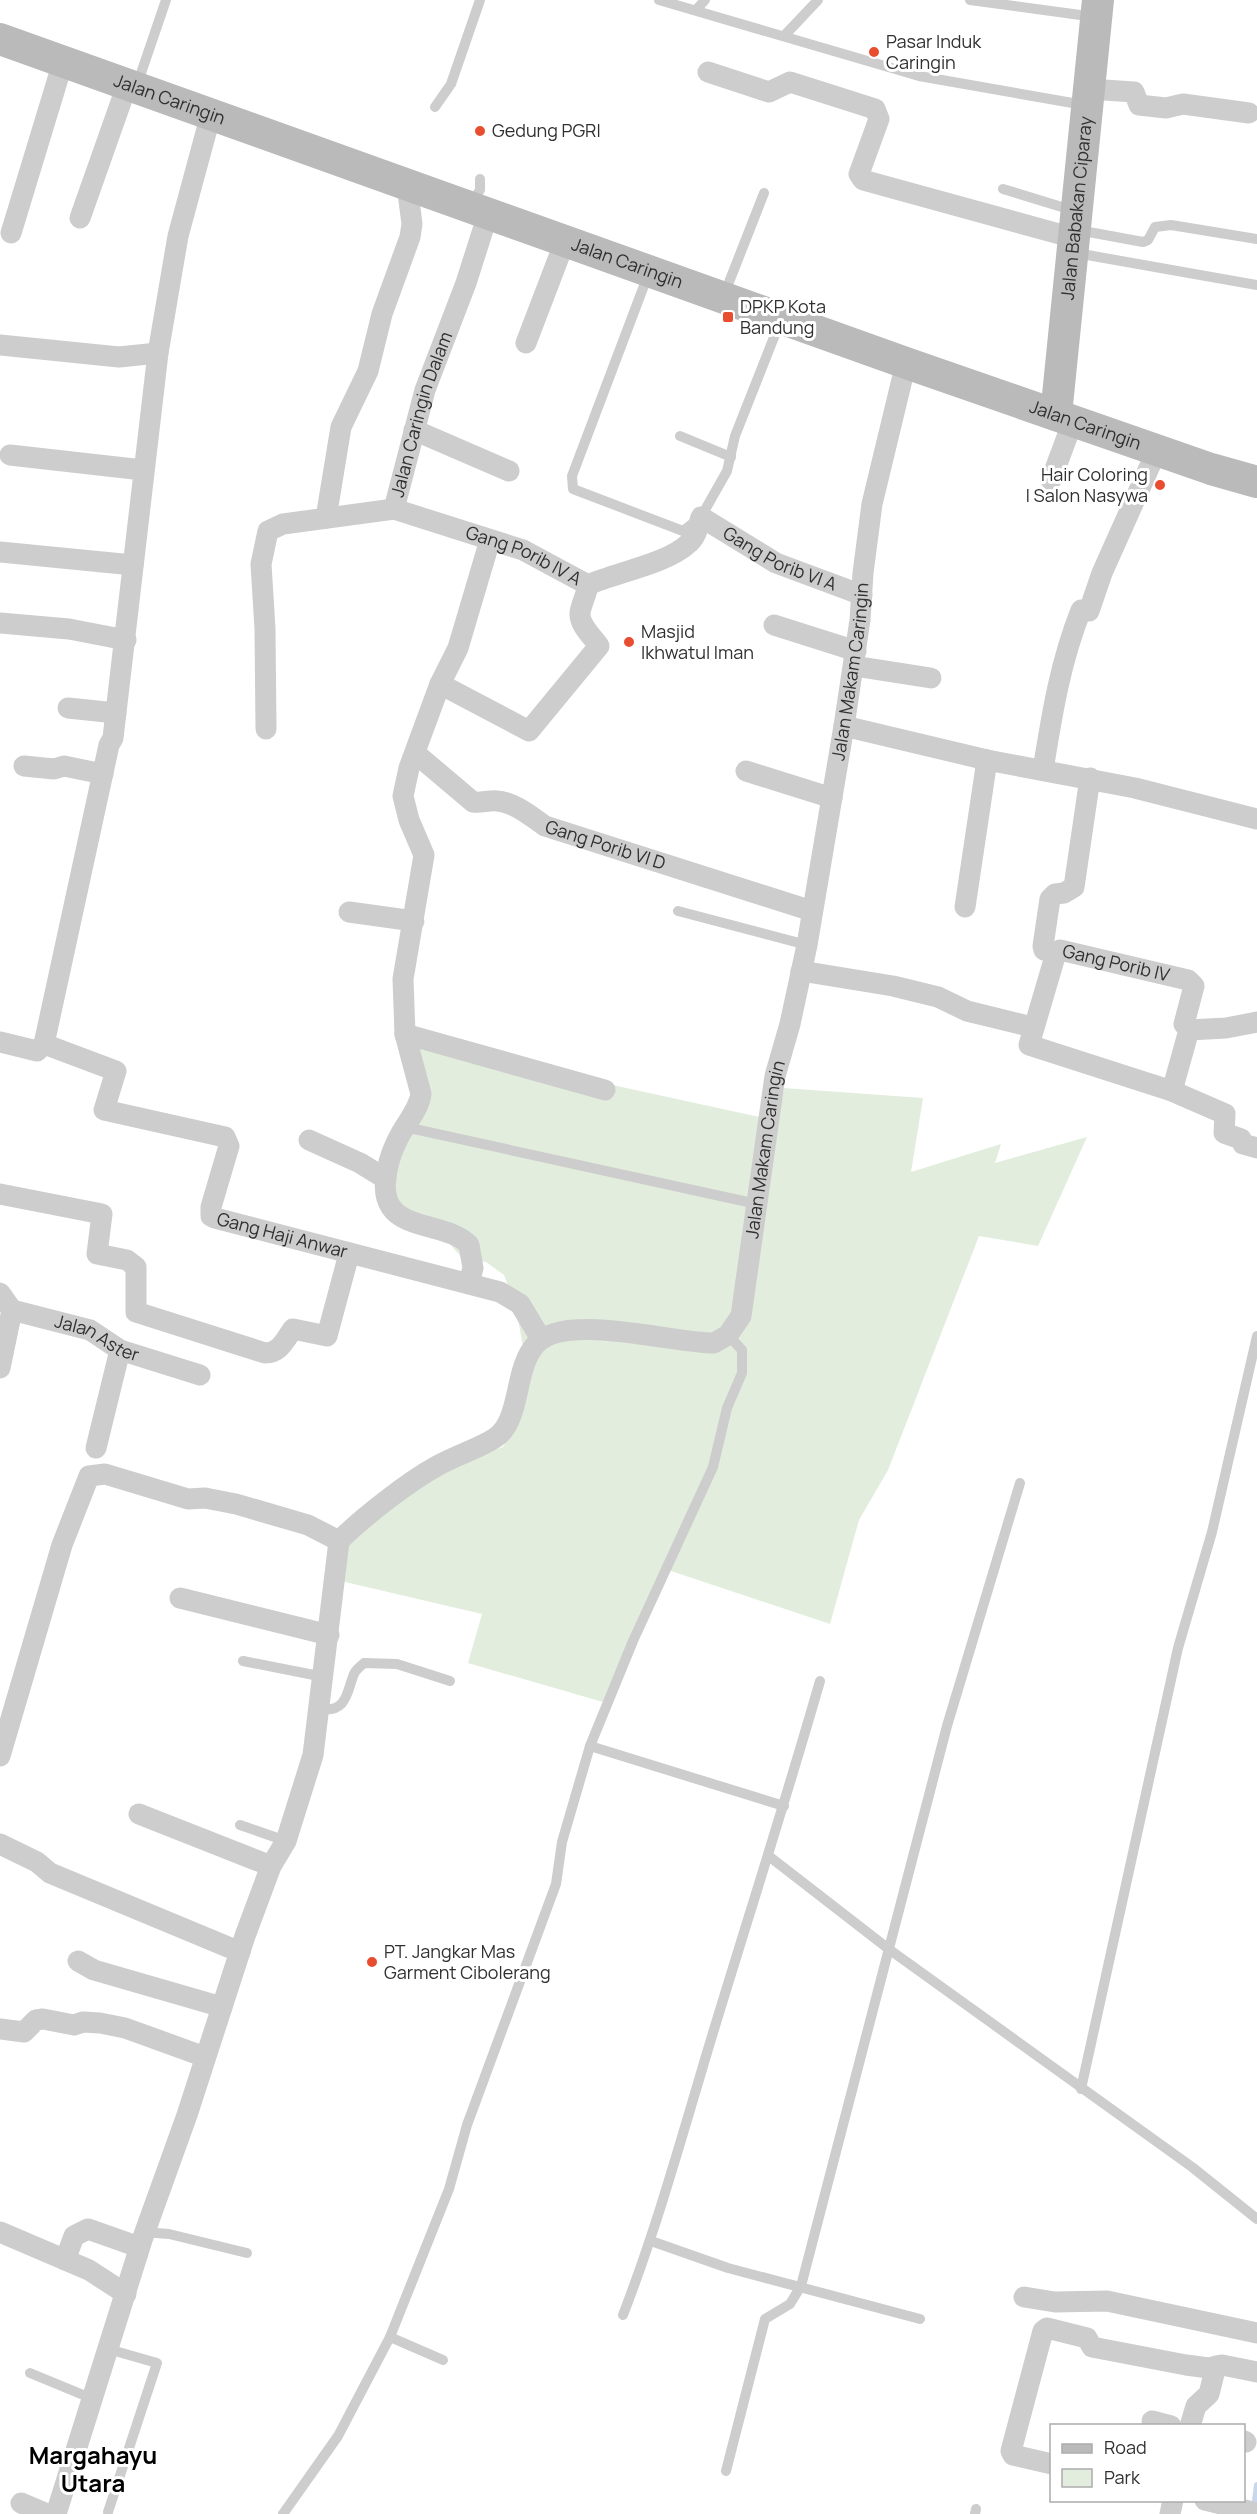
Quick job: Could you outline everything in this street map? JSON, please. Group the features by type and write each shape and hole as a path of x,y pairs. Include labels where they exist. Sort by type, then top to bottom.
{"main road":[{"name":"Jalan Babakan Ciparay","path":"1064,418 1074,233 1097,8"},
{"name":"Jalan Caringin","path":"0,39 407,185 479,200 565,241 649,272 1064,418 1257,482"}],"street":[{"path":"11,232 63,62"},
{"path":"708,72 769,92 790,82 875,109 879,119 861,169 860,177 863,180 1074,233"},
{"path":"80,218 132,86"},
{"path":"1088,98 1134,92 1139,105 1166,108 1183,104 1249,113"},
{"path":"0,1042 37,1051 44,1044 103,774 113,738 158,353 180,227 211,114"},
{"path":"326,518 341,427 368,371 382,314 410,237 412,224 407,185"},
{"name":"Jalan Caringin Dalam","path":"266,729 265,629 261,564 263,543 273,527 394,509 425,390 466,283 479,200"},
{"path":"526,343 565,241"},
{"path":"0,345 119,357 158,353"},
{"name":"Jalan Makam Caringin","path":"728,1335 741,1316 746,1295 756,1203 775,1076 807,945 855,658 872,504 906,363"},
{"path":"1051,480 1064,418"},
{"path":"414,430 508,471"},
{"path":"1043,770 1059,673 1071,635 1081,610 1089,611 1102,573 1157,450"},
{"path":"10,454 143,470"},
{"name":"Gang Porib IV A","path":"394,509 549,562 588,585 661,558 689,544 695,536 701,517"},
{"name":"Gang Porib VI A","path":"701,517 776,563 862,595"},
{"path":"469,1282 472,1268 469,1245 458,1236 402,1217 392,1209 387,1199 386,1179 391,1158 420,1101 421,1094 405,1034 403,979 424,855 409,820 403,796 415,753 440,684 458,648 490,540"},
{"path":"0,552 133,565"},
{"path":"440,684 529,731 599,646 582,623 580,612 588,585"},
{"path":"0,622 69,629 126,640"},
{"path":"774,625 855,658 931,678"},
{"path":"68,708 116,713"},
{"path":"844,726 987,760 1090,778 1257,819"},
{"name":"Gang Porib VI D","path":"415,753 473,802 483,804 496,800 507,803 545,826 812,911"},
{"path":"965,907 987,760"},
{"path":"24,766 54,769 64,766 103,774"},
{"path":"746,771 832,798"},
{"path":"1056,953 1044,950 1043,946 1050,899 1054,894 1064,893 1074,887 1090,778"},
{"path":"349,912 414,921"},
{"name":"Gang Porib IV","path":"1032,1027 1056,953 1060,950 1188,980 1194,986 1184,1024 1189,1030"},
{"path":"801,971 893,986 938,997 960,1008 1032,1027 1029,1047 1172,1091 1225,1114 1224,1133 1241,1139 1243,1144 1257,1148"},
{"path":"1172,1091 1189,1030 1226,1028 1257,1022"},
{"path":"405,1034 605,1090"},
{"name":"Gang Haji Anwar","path":"44,1044 116,1071 104,1110 225,1137 228,1151 212,1207 212,1216 215,1218 349,1254 469,1282 500,1292 520,1304 541,1339"},
{"path":"309,1140 360,1163 386,1179"},
{"path":"0,1194 102,1214 97,1254 127,1260 136,1267 136,1312 265,1353 273,1353 281,1347 293,1329 327,1336 349,1254"},
{"path":"0,1368 6,1301"},
{"name":"Jalan Aster","path":"6,1301 90,1330 120,1350 200,1375"},
{"path":"56,2514 142,2240 240,1952 271,1866 286,1841 313,1755 329,1635 334,1570 342,1538 435,1467 497,1437 508,1425 527,1355 541,1339 557,1331 582,1328 706,1343 714,1343 728,1335"},
{"path":"96,1448 120,1350"},
{"path":"0,1756 68,1530 89,1476 105,1474 188,1498 236,1504 253,1511 296,1521 342,1538"},
{"path":"180,1598 329,1635"},
{"path":"139,1814 271,1866"},
{"path":"0,1844 37,1862 50,1873 82,1884 240,1952"},
{"path":"78,1961 94,1970 222,2007"},
{"path":"0,2030 24,2032 36,2020 44,2019 74,2025 83,2022 100,2023 125,2028 205,2057"},
{"path":"65,2260 74,2236 88,2229 142,2240"},
{"path":"0,2232 89,2270 126,2294"},
{"path":"1024,2297 1056,2302 1107,2301 1257,2332"},
{"path":"1050,2464 1013,2455 1011,2451 1045,2329 1083,2336 1089,2339 1089,2345 1092,2347 1137,2357 1209,2368 1216,2366 1257,2372"},
{"path":"1191,2424 1196,2406 1209,2394 1216,2366"},
{"path":"1212,2502 1250,2512"},
{"path":"21,2503 47,2514"}],"lane":[{"path":"132,86 166,0"},
{"path":"435,107 450,84 480,0"},
{"path":"659,0 919,76 1088,98"},
{"path":"696,10 705,0"},
{"path":"784,36 818,0"},
{"path":"970,0 1097,8"},
{"path":"1003,189 1074,233 1257,285"},
{"path":"723,298 764,193"},
{"path":"1074,233 1143,242 1148,240 1155,227 1171,225 1257,239"},
{"path":"649,272 572,476 573,489 682,531 701,517 728,471 735,436 782,319"},
{"path":"680,436 731,457"},
{"path":"678,911 807,945"},
{"path":"405,1127 756,1203"},
{"path":"282,2514 338,2436 390,2337 449,2188 467,2125 556,1884 562,1842 590,1746 633,1641 712,1467 727,1408 742,1372 742,1350 728,1335"},
{"path":"1081,2089 1178,1648 1212,1532 1257,1336"},
{"path":"726,2471 765,2319 790,2304 801,2286 947,1726 1020,1483"},
{"path":"243,1661 325,1667"},
{"path":"320,1709 338,1706 349,1695 354,1672 364,1663 397,1664 450,1681"},
{"path":"623,2314 651,2241 723,2000 770,1857 820,1681"},
{"path":"590,1746 784,1806"},
{"path":"240,1825 286,1841"},
{"path":"770,1857 890,1950 1192,2168 1257,2219"},
{"path":"142,2240 169,2234 248,2253"},
{"path":"651,2241 728,2268 920,2319"},
{"path":"390,2337 444,2360"},
{"path":"108,2349 157,2363 108,2512"},
{"path":"30,2373 93,2399"}],"green space":[{"path":"406,1040 778,1121 784,1088 923,1098 911,1172 1001,1144 995,1163 1087,1137 1038,1246 979,1236 888,1470 859,1520 830,1624 662,1568 603,1702 468,1663 482,1614 341,1581 342,1544 439,1470 503,1447 520,1419 526,1363 515,1303 504,1275 486,1262 463,1259 449,1243 392,1219 387,1161 426,1107"}],"waterway":[{"path":"1254,2508 1257,2485"}],"place":[{"name":"Pasar Induk Caringin","path":"874,52"},
{"name":"Gedung PGRI","path":"480,131"},
{"name":"DPKP Kota Bandung","path":"728,317"},
{"name":"Hair Coloring | Salon Nasywa","path":"1160,485"},
{"name":"Masjid Ikhwatul Iman","path":"629,642"},
{"name":"PT. Jangkar Mas Garment Cibolerang","path":"372,1962"}],"district":[{"name":"Margahayu Utara","path":"93,2470"}]}
